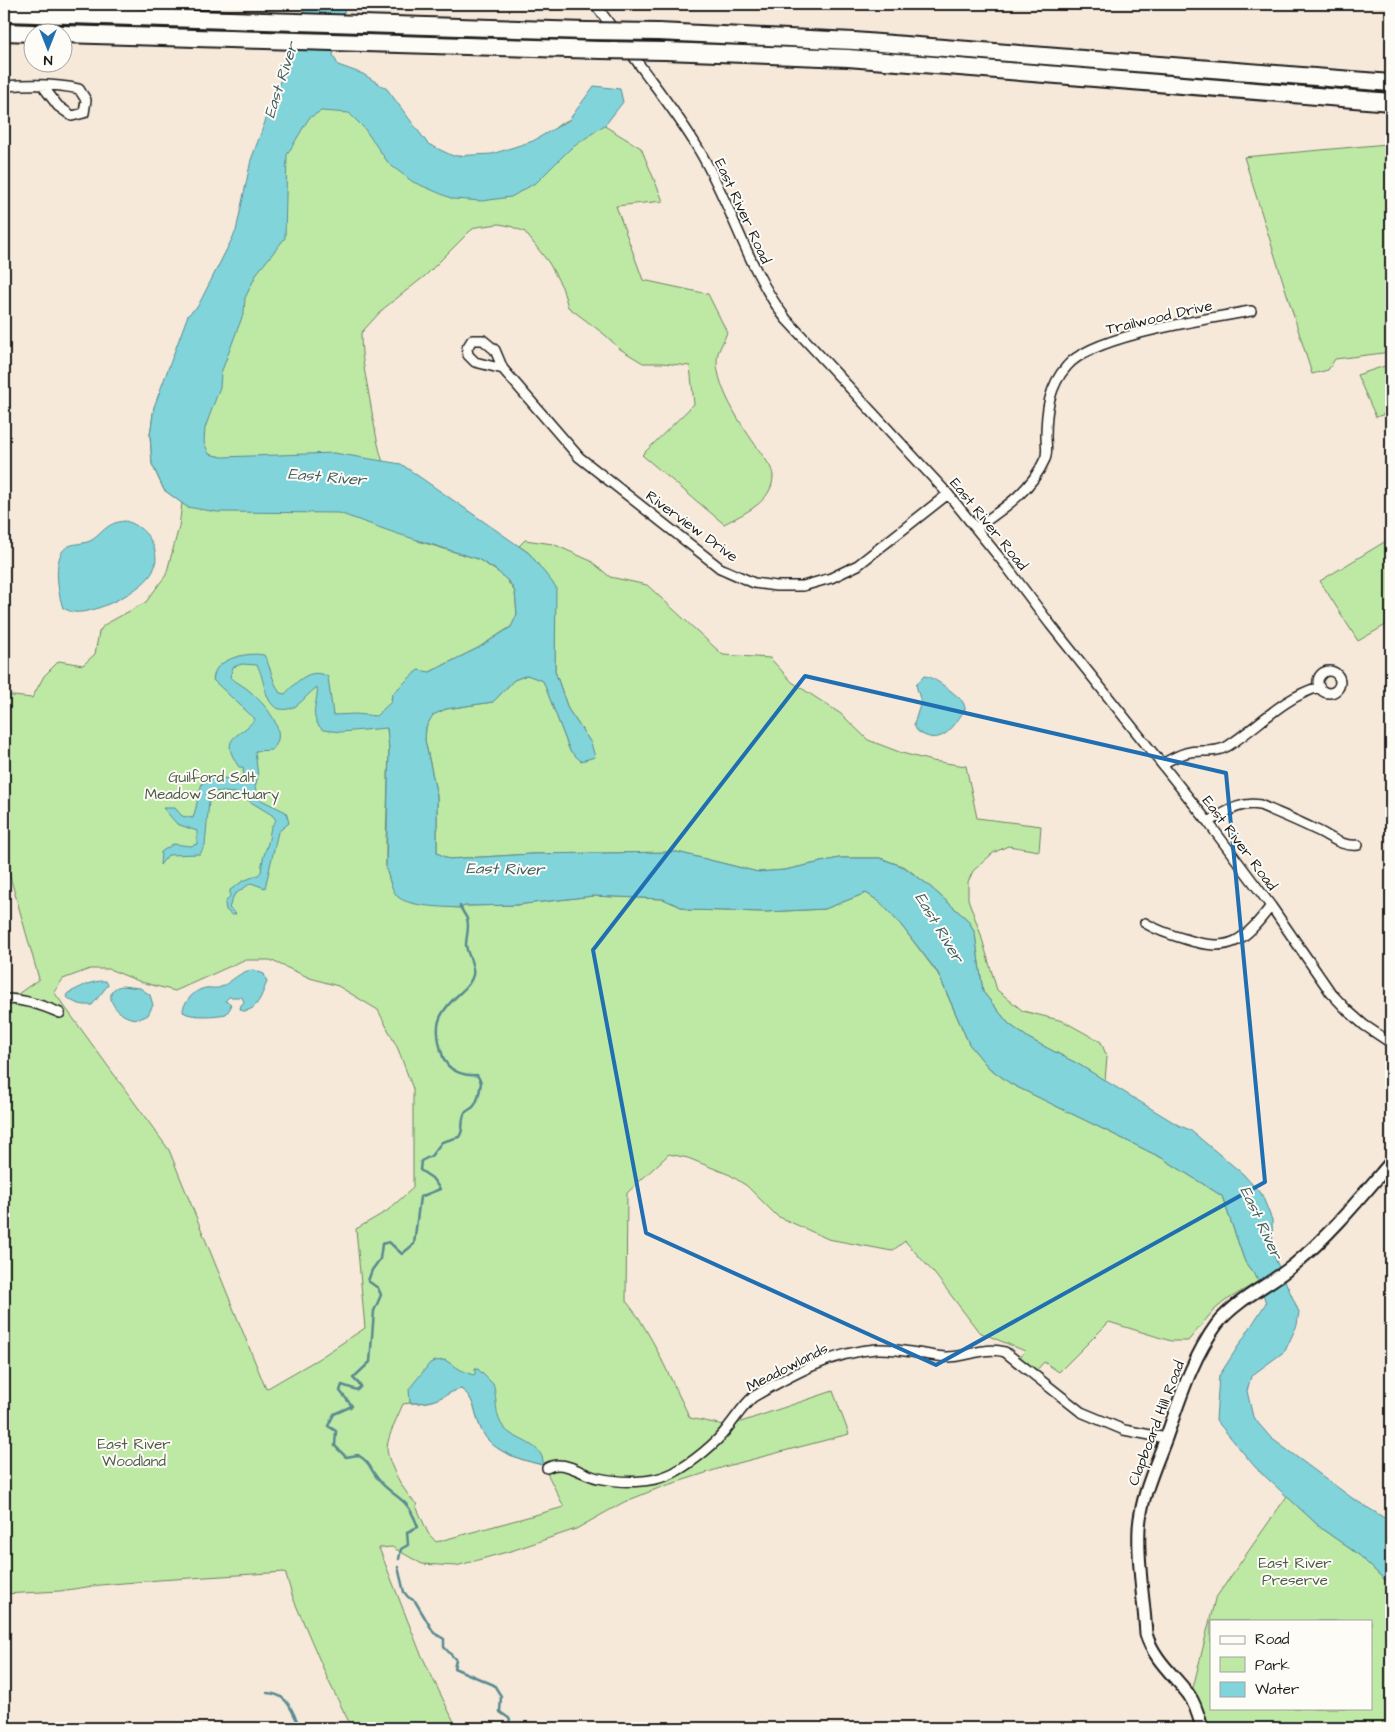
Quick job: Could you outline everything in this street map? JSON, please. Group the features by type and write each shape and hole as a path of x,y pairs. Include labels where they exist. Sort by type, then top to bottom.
{"highway":[{"path":"4,13 658,32 854,41 1391,83"},
{"path":"4,32 22,33"},
{"path":"72,34 848,58 1391,102"}],"street":[{"name":"East River Road","path":"595,4 674,111 699,149 713,174 749,258 771,300 805,341 948,494 1011,571 1050,624 1208,822 1271,906 1330,993 1364,1025 1391,1043"},
{"path":"4,86 42,85 64,85 79,89 86,100 84,113 72,116 58,106 42,85"},
{"name":"Trailwood Drive","path":"976,528 1016,499 1030,483 1046,458 1046,416 1053,385 1068,364 1093,347 1133,335 1250,311"},
{"name":"Riverview Drive","path":"503,369 578,458 720,568 754,583 776,586 804,586 831,578 858,565 948,494"},
{"path":"1162,764 1188,752 1217,750 1227,747 1272,710 1308,690 1319,687"},
{"path":"1208,822 1238,806 1249,803 1260,805 1317,830 1337,842 1358,846"},
{"path":"1145,924 1156,930 1204,945 1219,947 1239,940 1253,929 1271,906"},
{"path":"4,999 32,1003 60,1014"},
{"name":"Clapboard Hill Road","path":"1202,1728 1198,1711 1190,1696 1157,1658 1146,1634 1138,1561 1139,1526 1145,1492 1192,1367 1218,1324 1239,1304 1289,1269 1328,1233 1391,1162"},
{"name":"Meadowlands","path":"547,1468 551,1465 559,1464 597,1478 627,1482 653,1479 672,1473 700,1455 724,1433 743,1406 753,1397 827,1359 852,1352 876,1349 909,1350 945,1357 995,1349 1005,1352 1081,1412 1124,1430 1166,1438"}],"highlighted area":[{"path":"805,676 1226,773 1265,1182 936,1365 646,1233 593,950"}],"green space":[{"name":"Guilford Salt Meadow Sanctuary","path":"295,82 464,175 541,140 560,124 583,113 641,148 663,201 616,206 643,280 708,294 727,332 718,353 719,377 737,417 771,469 773,476 772,485 763,500 756,506 724,524 642,455 694,404 690,366 643,363 620,349 604,334 568,307 562,287 549,263 525,232 499,224 476,227 425,276 383,309 361,333 361,342 378,443 392,487 418,541 478,559 504,576 515,592 517,614 512,626 478,648 392,694 387,728 389,749 386,841 386,868 391,885 411,903 460,908 465,906 516,905 593,896 663,899 688,910 765,912 825,909 866,893 880,902 901,925 938,974 969,1044 988,1067 1011,1084 1162,1158 1222,1196 1245,1262 1259,1281 1225,1301 1213,1311 1188,1341 1171,1341 1109,1322 1059,1372 1044,1362 1033,1374 1017,1361 1025,1351 979,1332 934,1273 905,1241 892,1251 828,1239 777,1216 747,1186 730,1175 688,1158 669,1154 627,1193 626,1301 639,1318 654,1344 690,1418 729,1426 833,1391 849,1434 727,1466 659,1488 624,1502 576,1529 514,1550 456,1566 422,1564 392,1547 379,1548 420,1652 457,1728 352,1728 329,1682 293,1598 285,1572 159,1580 100,1585 60,1591 4,1594 4,994 18,994 39,979 4,855 4,695 32,698 44,676 59,661 83,665 95,654 99,632 104,625 146,602 166,575 179,527 182,503 164,490 152,464 150,435 154,407 236,267","holes":["244,960 270,960 310,978 338,986 378,1010 398,1049 413,1089 413,1188 387,1211 356,1229 365,1328 318,1359 266,1389 169,1150 54,992 63,979 90,969 109,969 141,982 175,991","461,1389 473,1403 480,1426 488,1439 509,1454 543,1465 564,1507 436,1542 428,1533 416,1506 418,1505 408,1495 390,1462 387,1448 388,1443 403,1404 424,1403"]},
{"path":"1391,145 1391,352 1335,359 1328,370 1312,374 1244,157"},
{"path":"1391,364 1391,412 1376,417 1357,375"},
{"path":"1391,538 1391,622 1358,641 1320,581"},
{"path":"525,540 553,544 591,561 610,577 647,585 723,655 770,658 792,682 841,714 868,740 902,753 932,761 966,766 977,818 1041,826 1039,851 1008,846 993,853 973,871 968,882 968,899 997,990 1023,1011 1063,1021 1101,1042 1107,1057 1105,1081 1078,1064 1030,1039 1009,1024 983,992 975,934 969,921 905,867 880,858 839,858 785,870 758,872 677,852 531,854 449,859 437,853 437,796 425,740 426,727 432,715 446,709 493,702 514,680 527,675 543,680 570,751 591,743 568,709 555,671 555,587 529,553 519,546"},
{"name":"East River Preserve","path":"1287,1496 1322,1529 1359,1555 1391,1586 1391,1728 1202,1728 1191,1696 1215,1599"}],"water":[{"name":"East River","path":"305,4 346,4 333,55 338,65 363,74 387,89 428,144 453,156 492,154 533,141 569,120 594,86 620,89 623,102 606,124 570,149 537,182 511,197 482,201 453,199 413,182 389,164 364,128 349,113 321,111 309,118 287,155 285,238 257,273 245,298 244,312 221,373 220,387 205,428 204,442 209,454 222,457 334,453 401,464 529,553 556,587 555,671 568,709 591,743 595,757 581,761 570,751 543,681 527,675 514,680 493,702 446,709 433,715 426,727 425,740 437,796 437,853 449,859 531,854 677,852 758,872 785,870 839,858 880,858 904,867 927,884 969,921 975,934 983,992 1009,1024 1030,1039 1078,1064 1178,1125 1190,1130 1243,1174 1262,1195 1272,1220 1273,1254 1299,1312 1297,1325 1285,1351 1251,1376 1247,1391 1253,1417 1271,1438 1352,1498 1391,1522 1391,1586 1359,1555 1322,1529 1255,1467 1216,1420 1219,1376 1266,1303 1259,1281 1245,1262 1222,1196 1162,1158 1011,1084 988,1067 969,1044 938,973 901,925 880,902 866,893 825,909 765,912 688,910 663,899 593,896 516,905 465,906 460,908 411,903 398,897 386,868 389,749 387,728 341,732 323,730 318,725 315,714 317,687 296,706 280,709 271,703 257,665 242,664 233,667 230,677 250,691 264,705 274,720 278,735 277,743 272,750 255,751 258,776 255,787 259,799 286,812 289,823 278,832 265,888 251,883 234,895 229,908 236,914 232,915 226,910 225,903 230,896 230,890 261,872 271,829 276,820 272,815 236,793 210,791 205,845 200,854 168,855 160,865 161,852 173,844 191,846 197,844 197,831 177,824 163,808 175,808 182,816 193,818 202,783 212,779 226,778 240,785 244,779 243,767 239,767 233,757 230,749 231,743 255,719 213,680 216,669 221,664 239,656 264,655 277,688 280,693 285,694 304,677 316,673 322,674 328,677 333,715 356,714 376,716 391,702 392,694 418,670 430,672 478,648 511,627 517,614 515,592 510,583 496,570 478,559 339,513 217,512 187,507 164,490 152,464 150,435 154,407 188,315 198,306 236,231 251,160 300,27"},
{"path":"125,521 134,524 150,539 156,557 153,571 132,592 99,608 89,611 72,612 63,608 57,574 63,550 69,546 92,540 106,528"},
{"path":"924,676 933,679 950,690 962,701 965,707 949,731 938,737 931,737 920,733 914,724 921,702 916,685"},
{"path":"253,970 264,974 267,982 259,1001 252,1008 243,1011 240,1009 244,1002 242,997 229,997 225,1001 230,1003 231,1007 226,1014 198,1016 183,1012 186,1002 199,990 221,987 241,974"},
{"path":"106,981 108,985 92,1005 78,1004 66,996 68,993 86,985"},
{"path":"122,986 140,988 150,995 153,1005 148,1015 139,1019 130,1018 116,1008 111,994 114,989"},
{"path":"445,1360 473,1375 475,1374 475,1369 478,1369 493,1384 497,1412 501,1424 510,1433 535,1448 542,1458 543,1465 509,1455 494,1446 480,1427 473,1403 461,1389 434,1400 410,1403 409,1389 430,1363"}],"waterway":[{"path":"399,1559 401,1549 408,1545 407,1532 418,1527 411,1511 405,1503 381,1483 363,1458 358,1455 346,1457 335,1446 336,1431 328,1426 334,1414 352,1406 340,1391 342,1385 357,1390 361,1386 353,1378 370,1362 374,1311 381,1295 378,1288 368,1281 372,1270 380,1259 382,1244 389,1242 402,1254 414,1244 420,1197 440,1189 432,1178 420,1170 421,1161 431,1156 442,1142 459,1137 462,1131 464,1116 474,1106 479,1094 481,1082 477,1075 466,1075 448,1066 443,1057 438,1037 441,1015 468,985 473,975 473,967 466,945 468,922 460,906"},
{"path":"398,1567 404,1592 415,1601 434,1633 444,1639 444,1647 456,1660 454,1668 494,1685 501,1696 500,1712 510,1719 508,1728"},
{"path":"267,1693 275,1694 285,1700 301,1728"}],"park label":[{"name":"East River Woodland","path":"134,1452"}]}
